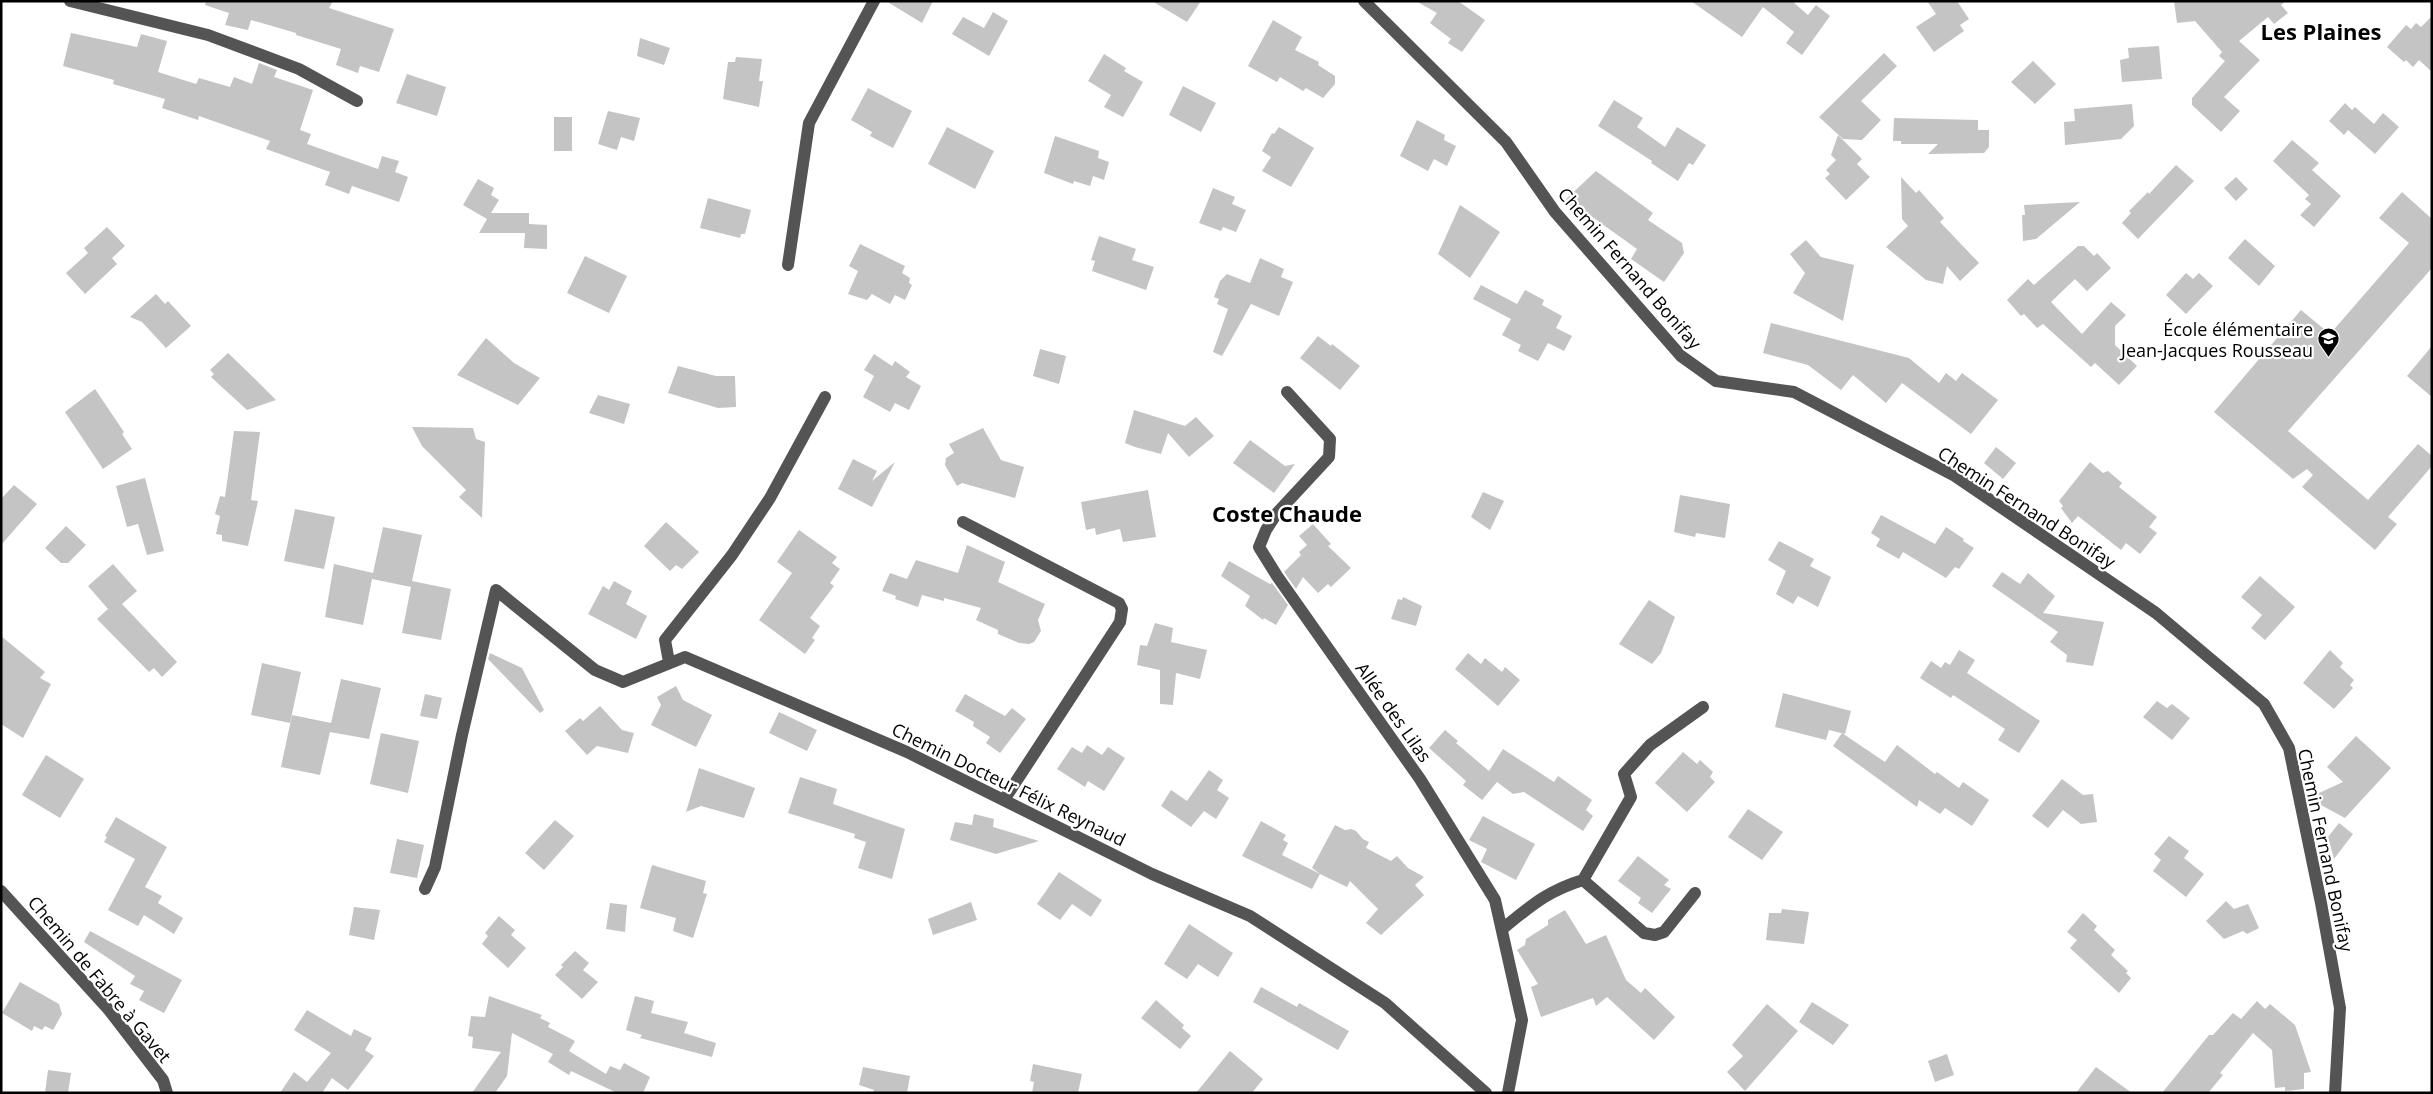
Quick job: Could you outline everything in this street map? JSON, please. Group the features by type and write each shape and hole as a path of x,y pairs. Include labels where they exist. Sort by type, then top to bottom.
{"street":[{"path":"70,1 208,35 300,69 357,102"},
{"path":"788,265 809,124 874,1"},
{"name":"Chemin Fernand Bonifay","path":"1364,1 1506,142 1555,212 1681,356 1716,380 1794,392 1955,476 2156,613 2264,704 2289,748 2340,1008 2335,1093"},
{"name":"Allée des Lilas","path":"1287,392 1330,439 1329,457 1277,513 1266,530 1259,547 1277,576 1420,779 1495,900 1522,1020 1508,1093"},
{"path":"670,662 665,640 732,555 770,498 825,397"},
{"path":"963,522 1119,603 1122,609 1120,622 1004,800"},
{"name":"Chemin Docteur Félix Reynaud","path":"425,889 435,867 462,735 496,590 595,670 623,682 685,657 907,752 1152,874 1250,916 1385,1003 1486,1093"},
{"path":"1502,929 1543,896 1560,887 1584,880 1631,797 1624,774 1650,744 1703,707"},
{"path":"1584,880 1644,933 1655,935 1664,932 1695,893"},
{"name":"Chemin de Fabre à Gavet","path":"1,891 109,1010 162,1080 167,1093"}],"building":[{"path":"206,1 333,1 329,8 394,29 379,72 360,66 358,73 336,65 341,49 251,20 248,30 225,25 229,13 205,5"},
{"path":"886,1 933,1 922,23"},
{"path":"1152,1 1201,1 1187,22"},
{"path":"1416,1 1458,1 1485,20 1462,52 1448,43 1451,39 1430,23 1437,13"},
{"path":"1691,1 1792,1 1808,15 1816,5 1830,16 1802,55 1786,43 1794,32 1763,7 1742,37"},
{"path":"1927,1 1957,1 1969,19 1960,25 1964,31 1934,52 1916,27 1936,14"},
{"path":"2174,1 2286,1 2281,5 2288,13 2274,24 2268,17 2239,41 2260,60 2224,97 2240,111 2221,132 2192,105 2192,98 2225,61 2219,56 2222,52 2195,21 2177,23"},
{"path":"993,12 1008,21 989,56 952,34 963,17 984,28"},
{"path":"2432,16 2432,72 2419,60 2413,67 2406,60 2404,62 2387,47 2406,25 2411,29 2416,23 2421,27"},
{"path":"1273,20 1302,37 1295,50 1319,62 1318,65 1335,76 1335,84 1323,98 1306,88 1303,91 1280,77 1277,82 1248,66"},
{"path":"71,33 137,47 141,34 167,41 158,72 196,84 199,78 230,87 234,77 252,84 259,63 277,70 274,77 313,90 300,130 311,134 307,144 378,169 382,156 399,161 395,172 408,177 399,202 352,186 349,194 325,185 330,172 266,149 270,141 199,116 198,120 162,108 165,99 113,84 114,80 63,66"},
{"path":"640,38 670,48 664,65 637,56"},
{"path":"2159,46 2162,79 2122,82 2120,60 2129,58 2128,48"},
{"path":"1884,53 1897,66 1861,101 1881,120 1862,140 1843,139 1819,117"},
{"path":"1104,54 1126,68 1124,71 1143,82 1123,117 1104,107 1111,95 1088,81"},
{"path":"736,57 762,59 759,81 763,81 759,107 723,99 728,62 735,62"},
{"path":"2033,61 2056,84 2035,104 2011,82"},
{"path":"407,74 446,87 437,116 396,103"},
{"path":"1183,86 1216,103 1201,132 1169,115"},
{"path":"868,88 912,111 893,148 870,136 872,132 851,120"},
{"path":"1614,100 1643,118 1637,127 1665,147 1677,127 1706,145 1693,165 1689,163 1678,181 1651,163 1652,161 1598,126"},
{"path":"2345,103 2352,110 2355,107 2374,124 2383,113 2399,127 2375,154 2348,130 2344,135 2329,121"},
{"path":"2132,104 2134,126 2121,139 2065,145 2064,122 2075,121 2074,109"},
{"path":"608,111 640,118 634,141 621,137 617,150 598,144"},
{"path":"554,117 572,117 572,151 554,151"},
{"path":"1894,118 1978,120 1978,130 1989,130 1989,147 1984,153 1928,154 1938,144 1901,144 1901,141 1893,141"},
{"path":"1417,120 1445,135 1444,140 1456,146 1447,166 1434,159 1428,171 1400,156"},
{"path":"947,127 994,151 975,189 928,164"},
{"path":"1279,127 1314,148 1291,187 1262,171 1271,157 1262,151 1272,133 1274,134"},
{"path":"1838,135 1862,159 1857,164 1870,177 1846,200 1825,178 1830,174 1826,170 1836,160 1831,155"},
{"path":"1055,136 1099,151 1098,158 1109,162 1104,180 1093,176 1090,186 1074,181 1073,184 1044,173"},
{"path":"2292,140 2319,163 2312,170 2341,196 2314,227 2300,215 2311,204 2305,199 2309,195 2273,161"},
{"path":"2176,165 2194,181 2138,239 2122,223 2131,213 2129,211 2148,192 2149,194"},
{"path":"1596,171 1653,213 1648,220 1682,243 1684,253 1664,282 1631,259 1637,249 1591,216 1584,222 1564,201"},
{"path":"1901,177 1916,193 1919,190 1944,218 1940,222 1979,263 1960,281 1947,266 1943,284 1926,280 1886,247 1908,226 1902,219"},
{"path":"2236,177 2248,189 2236,201 2224,188"},
{"path":"478,179 494,188 491,195 499,200 491,213 529,213 529,224 547,225 547,249 524,248 525,233 479,233 487,219 463,205"},
{"path":"1213,188 1235,197 1232,204 1246,210 1236,232 1223,227 1221,231 1199,223"},
{"path":"2402,192 2432,219 2432,268 2288,431 2368,500 2418,444 2432,456 2432,466 2388,517 2397,524 2375,550 2302,487 2313,475 2307,469 2293,479 2214,412 2301,310 2330,334 2409,243 2379,218"},
{"path":"708,198 751,210 745,234 741,234 740,238 700,228"},
{"path":"2080,202 2036,239 2023,241 2022,215 2025,215 2024,205"},
{"path":"1460,205 1500,232 1470,278 1438,254"},
{"path":"107,227 125,246 112,258 117,264 85,294 66,273 88,253 84,248"},
{"path":"1099,236 1136,249 1132,260 1154,267 1146,290 1092,271 1095,261 1091,260"},
{"path":"2245,239 2275,266 2259,286 2228,258"},
{"path":"1806,240 1821,257 1854,265 1843,321 1793,293 1805,273 1790,254"},
{"path":"860,244 905,266 902,273 910,278 909,283 912,285 905,300 895,295 890,304 872,294 867,300 848,294 858,271 849,266"},
{"path":"2078,246 2084,246 2094,256 2097,253 2111,268 2087,291 2075,279 2051,302 2082,334 2111,302 2126,315 2115,326 2115,345 2137,366 2119,385 2095,363 2091,367 2043,324 2037,328 2024,314 2021,316 2007,300 2028,279 2034,285"},
{"path":"585,256 627,276 609,313 567,293"},
{"path":"1260,258 1284,269 1281,277 1293,282 1279,316 1251,304 1222,356 1213,352 1228,309 1217,304 1219,299 1214,297 1220,281 1227,274 1250,283"},
{"path":"2186,273 2193,279 2199,273 2213,286 2186,314 2166,295"},
{"path":"1481,285 1517,304 1525,290 1544,300 1542,305 1562,316 1556,328 1572,336 1564,351 1548,343 1538,361 1518,351 1521,345 1502,335 1511,319 1473,299"},
{"path":"156,294 165,304 168,301 191,326 166,348 142,322 130,317"},
{"path":"1771,323 1909,358 1939,383 1946,373 1956,381 1962,373 1998,400 1971,434 1902,383 1886,403 1853,375 1841,390 1808,365 1763,353"},
{"path":"1318,336 1331,346 1332,344 1360,366 1340,390 1300,358"},
{"path":"486,338 514,363 540,378 518,405 457,375"},
{"path":"2432,346 2432,397 2407,376"},
{"path":"1040,349 1066,356 1059,384 1033,376"},
{"path":"228,353 276,400 247,410 211,377 214,374 210,370"},
{"path":"874,354 892,366 895,361 910,372 906,377 921,386 909,410 895,403 890,412 863,397 874,376 864,370"},
{"path":"678,366 716,376 735,376 736,407 718,408 668,393"},
{"path":"95,389 124,432 122,434 132,449 103,469 65,412"},
{"path":"598,395 630,404 624,424 589,413"},
{"path":"1134,410 1185,426 1196,417 1214,436 1189,457 1168,433 1161,454 1135,447 1125,443"},
{"path":"412,427 473,428 476,439 485,442 482,518 459,497 466,490 422,446"},
{"path":"983,428 1001,460 1024,467 1015,498 962,483 957,486 945,465 946,458 954,453 949,444"},
{"path":"234,431 260,432 251,500 258,501 248,546 222,541 222,535 216,534 220,516 215,514 220,496 225,497"},
{"path":"1250,440 1285,466 1295,464 1274,493 1233,463"},
{"path":"1996,447 2016,463 2003,479 1984,463"},
{"path":"853,459 877,471 872,481 895,462 872,507 838,489"},
{"path":"2090,462 2103,473 2108,471 2122,483 2119,487 2157,517 2149,527 2157,533 2140,554 2126,543 2121,550 2078,516 2072,523 2061,508 2063,506 2059,501"},
{"path":"145,478 164,551 147,555 138,524 127,527 116,486"},
{"path":"14,485 37,504 1,545 1,499"},
{"path":"1148,490 1156,537 1123,542 1120,529 1096,535 1095,528 1086,530 1081,502"},
{"path":"1483,492 1504,501 1490,530 1471,517"},
{"path":"1680,495 1730,504 1725,538 1696,533 1695,537 1674,532"},
{"path":"295,509 335,517 324,569 284,561"},
{"path":"1881,515 1935,544 1946,527 1974,548 1959,569 1955,567 1946,578 1903,552 1899,559 1876,546 1880,539 1871,533"},
{"path":"666,522 699,552 682,569 676,565 670,571 644,546"},
{"path":"1313,524 1331,544 1328,546 1351,568 1331,587 1328,584 1318,593 1303,577 1296,589 1284,572 1301,555 1299,552 1307,545 1299,536"},
{"path":"66,526 86,545 68,563 61,563 45,548"},
{"path":"383,527 422,535 412,581 451,589 441,640 402,633 411,587 372,579 363,625 325,617 334,564 373,573"},
{"path":"799,530 837,557 832,563 840,569 830,583 834,586 810,618 820,626 812,638 815,640 805,654 759,620 792,573 777,562"},
{"path":"1779,541 1814,559 1810,566 1831,577 1818,607 1798,596 1793,604 1776,594 1786,571 1768,560"},
{"path":"967,545 1005,562 998,582 1045,604 1038,620 1041,631 1034,642 1029,644 1019,643 998,634 998,630 976,620 981,608 944,598 944,601 922,595 918,607 895,599 896,596 882,591 890,573 907,579 916,560 958,573"},
{"path":"1229,561 1270,584 1272,583 1288,605 1276,625 1264,618 1263,620 1245,606 1250,596 1221,576"},
{"path":"113,564 137,591 122,604 177,662 162,677 154,668 149,672 97,619 108,609 88,586"},
{"path":"2002,572 2020,584 2028,573 2055,596 2043,613 2104,622 2093,666 2066,662 2067,655 2050,642 2058,632 1992,586"},
{"path":"2260,576 2295,607 2265,640 2251,628 2262,615 2241,597"},
{"path":"614,581 632,591 626,604 647,616 636,639 588,614 603,586 609,590"},
{"path":"1403,597 1422,606 1416,626 1391,619 1398,599 1402,600"},
{"path":"1649,600 1675,617 1661,653 1652,664 1619,644"},
{"path":"1155,623 1173,628 1171,642 1207,650 1200,679 1176,673 1173,705 1160,704 1160,670 1137,665 1140,645 1147,646"},
{"path":"1,636 45,672 40,678 51,684 23,738 1,724"},
{"path":"1959,650 1975,660 1967,673 2040,721 2019,753 1998,740 2005,729 1953,695 1951,698 1920,678 1931,661 1941,668 1945,662 1950,665"},
{"path":"2330,650 2343,663 2340,667 2354,680 2350,685 2353,688 2334,709 2303,683"},
{"path":"490,653 522,668 544,710 540,713 488,659"},
{"path":"1468,653 1481,664 1485,658 1502,672 1505,667 1520,680 1498,706 1455,669"},
{"path":"262,663 301,672 290,723 251,715"},
{"path":"341,679 381,688 369,739 330,732 320,775 281,767 292,715 331,723"},
{"path":"676,686 683,700 712,715 696,747 651,725 661,705 657,697"},
{"path":"1783,693 1851,711 1845,734 1829,730 1826,740 1775,727"},
{"path":"425,694 442,698 437,719 420,716"},
{"path":"965,694 1005,716 1012,708 1026,719 1000,753 986,743 990,737 973,726 974,722 955,711"},
{"path":"2157,701 2167,708 2172,704 2190,718 2172,740 2143,717"},
{"path":"600,706 622,730 634,733 628,753 597,746 587,755 565,731 580,718 583,721"},
{"path":"779,712 817,730 807,751 769,733"},
{"path":"1445,730 1458,741 1456,743 1489,771 1503,749 1554,782 1558,776 1592,800 1586,810 1593,816 1583,831 1524,792 1513,794 1497,782 1482,800 1463,785 1466,781 1429,748"},
{"path":"381,733 419,741 408,793 370,784"},
{"path":"1842,733 1885,762 1897,745 1935,774 1937,772 1959,788 1963,782 1989,800 1972,826 1945,808 1940,814 1919,800 1917,807 1833,746"},
{"path":"2356,736 2391,768 2345,818 2308,798 2343,782 2327,767"},
{"path":"1087,745 1102,755 1108,747 1125,758 1104,791 1088,781 1085,787 1057,769 1072,747 1082,753"},
{"path":"1683,752 1697,764 1700,760 1713,772 1710,777 1715,782 1687,812 1655,783"},
{"path":"46,755 84,779 60,818 22,795"},
{"path":"699,768 755,788 744,818 701,806 686,812"},
{"path":"1209,770 1223,780 1217,790 1229,798 1216,819 1204,811 1191,827 1161,806 1171,790 1187,801"},
{"path":"800,777 837,789 833,804 905,829 892,879 858,868 866,842 854,838 855,834 788,813"},
{"path":"2062,779 2083,795 2093,794 2097,822 2081,824 2063,810 2048,828 2032,816"},
{"path":"1748,809 1783,832 1762,860 1728,837"},
{"path":"974,814 994,819 993,827 1039,841 996,854 950,840 955,822 972,825"},
{"path":"1483,816 1535,844 1516,880 1481,862 1487,849 1469,840"},
{"path":"116,817 167,847 145,887 162,896 158,903 183,918 174,934 144,915 138,926 108,910 135,859 104,842 107,837 105,836"},
{"path":"555,820 574,836 544,870 525,853"},
{"path":"1261,821 1286,835 1283,840 1288,843 1282,855 1320,874 1312,889 1242,856"},
{"path":"2339,823 2353,834 2334,859 2328,837"},
{"path":"1335,825 1345,830 1351,829 1356,831 1363,839 1369,842 1366,848 1391,861 1397,856 1408,868 1424,877 1415,885 1424,895 1381,935 1366,923 1378,909 1350,881 1347,887 1312,868"},
{"path":"2169,836 2189,851 2184,858 2204,874 2186,897 2153,871 2161,860 2154,854"},
{"path":"397,839 424,845 417,878 390,873"},
{"path":"1638,856 1669,880 1664,885 1671,889 1652,913 1638,903 1641,898 1618,881"},
{"path":"652,865 706,881 703,893 707,894 693,938 673,931 676,918 640,908"},
{"path":"1059,872 1102,900 1091,917 1072,904 1060,920 1037,904"},
{"path":"2226,901 2234,909 2248,904 2259,928 2247,934 2243,931 2224,939 2206,921"},
{"path":"971,902 977,920 933,935 928,919"},
{"path":"610,903 627,905 625,932 606,929"},
{"path":"354,907 380,910 374,940 349,935"},
{"path":"1782,909 1809,912 1804,944 1766,940 1769,913 1781,913"},
{"path":"1565,910 1586,944 1606,935 1626,980 1641,993 1645,988 1675,1017 1654,1040 1607,997 1596,1006 1593,998 1541,1017 1531,987 1538,984 1517,950 1525,945 1526,939 1548,925 1548,920"},
{"path":"2083,913 2097,926 2094,930 2115,950 2111,955 2128,971 2126,973 2131,978 2119,993 2070,948 2077,940 2067,932"},
{"path":"499,916 515,930 511,935 526,948 508,968 482,944 488,936 485,933"},
{"path":"1189,924 1233,953 1218,977 1198,964 1187,979 1164,964"},
{"path":"90,931 182,980 164,1013 139,1000 144,991 130,984 135,976 84,942"},
{"path":"575,951 589,963 583,970 598,982 582,999 555,975 563,967 561,965"},
{"path":"20,982 59,1004 62,1014 53,1030 45,1026 42,1030 34,1026 32,1031 2,1013"},
{"path":"1261,987 1297,1007 1299,1003 1349,1031 1338,1050 1253,1002"},
{"path":"489,996 542,1015 540,1018 550,1023 548,1027 575,1041 569,1051 606,1074 610,1066 620,1070 624,1063 650,1077 643,1093 617,1093 571,1071 569,1075 548,1062 553,1054 512,1033 507,1076 495,1093 472,1093 501,1052 472,1048 473,1037 468,1036 471,1016 485,1017"},
{"path":"635,996 654,1001 651,1013 688,1022 684,1033 716,1043 712,1057 640,1038 642,1035 626,1030"},
{"path":"1156,1000 1184,1025 1182,1028 1191,1036 1180,1049 1141,1018"},
{"path":"2257,1001 2265,1009 2270,1004 2295,1025 2311,1072 2304,1073 2304,1089 2285,1091 2285,1087 2275,1088 2272,1050 2253,1033 2220,1073 2223,1075 2208,1093 2162,1093 2209,1035 2213,1035 2233,1013 2241,1019"},
{"path":"1812,1002 1849,1025 1833,1045 1799,1022"},
{"path":"1767,1004 1798,1031 1745,1091 1727,1072 1743,1056 1732,1045"},
{"path":"307,1010 351,1036 354,1029 372,1038 365,1050 374,1056 348,1090 332,1078 322,1093 280,1093 294,1072 307,1082 331,1053 294,1030"},
{"path":"1230,1051 1263,1079 1252,1093 1196,1093"},
{"path":"1947,1054 1954,1075 1935,1082 1928,1061"},
{"path":"1033,1064 1082,1074 1078,1093 1032,1093 1034,1082 1030,1081"},
{"path":"863,1067 910,1076 907,1093 873,1093 874,1090 859,1085"},
{"path":"2096,1067 2132,1093 2076,1093"},
{"path":"48,1070 71,1073 68,1093 45,1093"}],"place":[{"name":"École élémentaire Jean-Jacques Rousseau","path":"2329,358"}],"district":[{"name":"Les Plaines","path":"2321,31"},
{"name":"Coste Chaude","path":"1287,513"}]}
